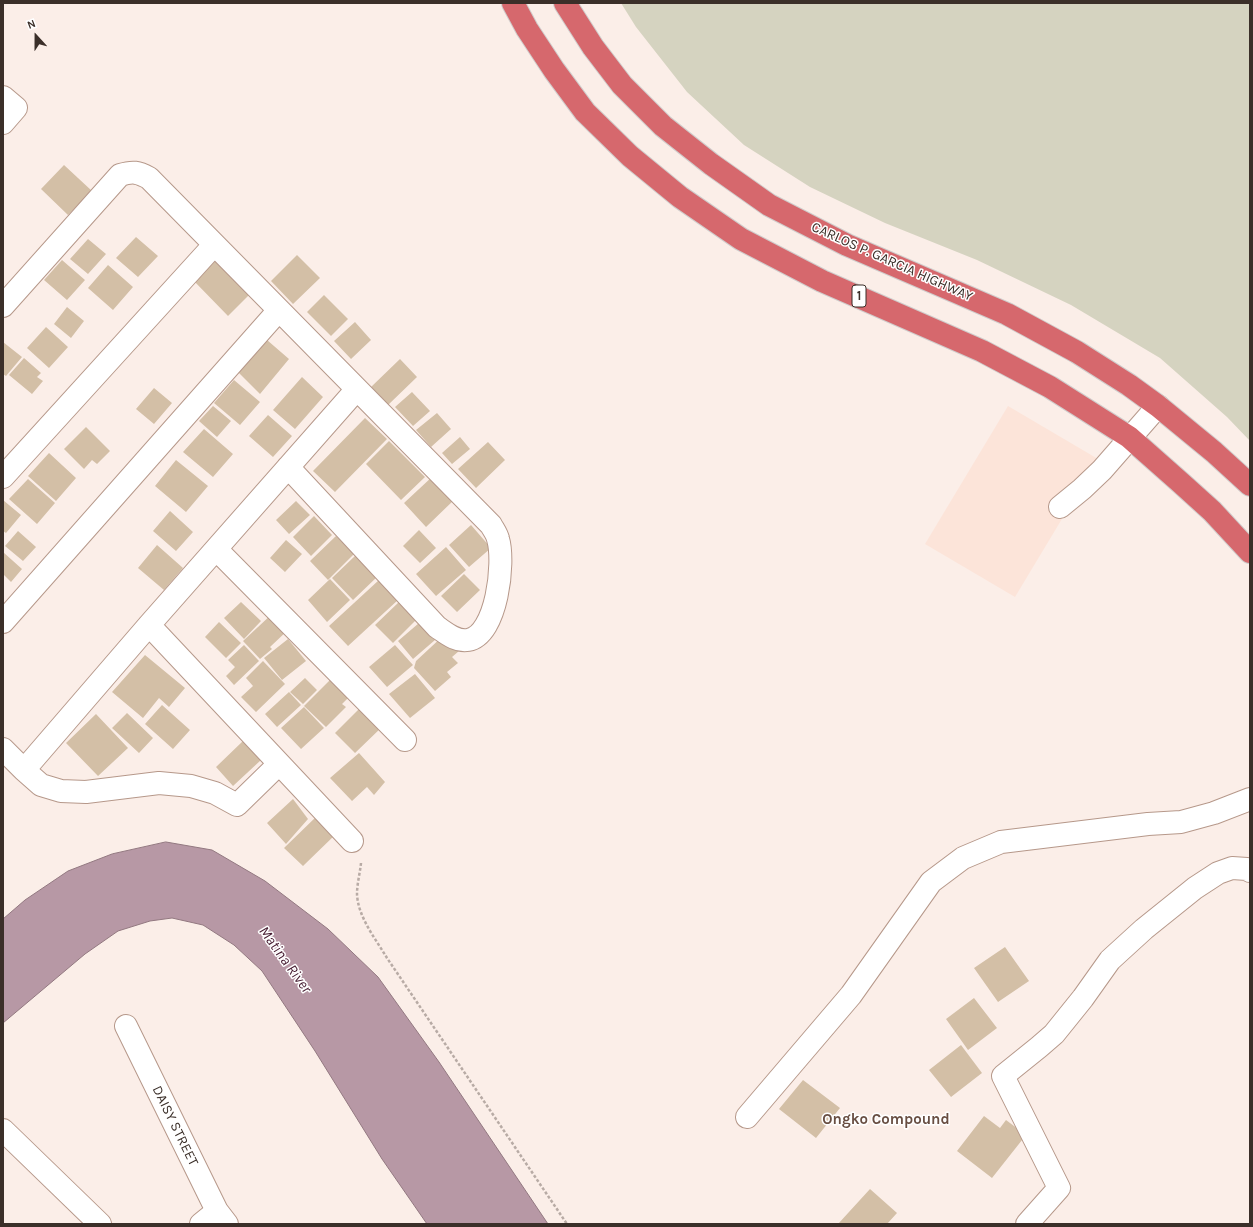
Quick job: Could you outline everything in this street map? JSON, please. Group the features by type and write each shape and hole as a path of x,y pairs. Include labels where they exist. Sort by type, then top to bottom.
{"highway":[{"name":"1","path":"513,3 527,29 554,70 585,112 630,156 680,197 741,240 822,281 982,351 1050,387 1130,437 1212,511 1250,552"},
{"name":"CARLOS P. GARCIA HIGHWAY","path":"565,3 593,47 622,84 663,126 711,164 769,205 847,245 1007,314 1077,352 1129,385 1158,406 1214,452 1250,485"}],"street":[{"path":"3,306 120,175 129,172 140,173 149,178 491,525 498,538 501,559 494,608 484,628 476,637 466,640 454,638 437,627 288,467"},
{"path":"3,477 214,245"},
{"path":"3,622 279,310"},
{"path":"24,770 149,625 357,389"},
{"path":"1060,507 1102,470 1158,406"},
{"path":"216,549 406,740"},
{"path":"149,625 352,841"},
{"path":"3,749 41,785 61,791 86,792 158,783 192,786 215,792 237,805 279,764"},
{"path":"747,1117 851,995 931,882 963,858 1001,842 1133,826 1181,822 1214,813 1250,799"},
{"path":"1027,1224 1059,1188 1003,1076 1054,1034 1083,998 1110,960 1144,929 1195,888 1218,872 1232,868 1247,869 1250,871"},
{"name":"DAISY STREET","path":"126,1026 215,1220"},
{"path":"3,1130 100,1224"}],"path":[{"path":"352,841 360,855 361,862 357,893 359,906 364,921 387,958 567,1224"}],"shaded area":[{"path":"621,3 1250,3 1250,441 1227,417 1160,358 1071,305 977,260 885,223 810,187 744,145 687,92 636,27"},
{"path":"1008,406 1098,459 1015,597 925,544"}],"water":[{"name":"Matina River","path":"166,842 212,850 265,881 328,929 378,977 439,1062 548,1224 427,1224 382,1159 315,1051 262,971 234,945 203,925 172,918 150,921 118,931 85,954 3,1023 3,919 25,900 68,871 112,854"}],"building":[{"path":"64,165 92,191 68,215 41,189"},
{"path":"136,237 158,256 138,277 116,258"},
{"path":"88,239 106,254 88,274 70,259"},
{"path":"297,255 320,278 293,304 271,281"},
{"path":"215,259 251,293 228,316 193,280"},
{"path":"62,260 85,280 67,300 44,280"},
{"path":"108,265 133,287 113,310 88,288"},
{"path":"324,295 348,319 331,336 307,312"},
{"path":"67,307 84,321 71,338 54,324"},
{"path":"355,322 371,340 351,359 334,341"},
{"path":"46,327 68,347 49,368 27,348"},
{"path":"267,340 289,359 260,394 238,372"},
{"path":"3,342 22,357 6,376 3,374"},
{"path":"24,358 41,373 37,377 43,381 32,394 9,375"},
{"path":"400,359 417,377 388,405 371,387"},
{"path":"302,377 323,397 295,429 273,410"},
{"path":"234,380 260,402 240,425 214,403"},
{"path":"154,388 172,403 154,424 136,409"},
{"path":"412,392 430,411 413,426 395,407"},
{"path":"213,406 231,421 217,437 199,421"},
{"path":"437,413 451,429 431,447 416,430"},
{"path":"268,415 292,436 273,457 249,436"},
{"path":"365,418 387,439 335,492 313,471"},
{"path":"86,427 110,451 97,464 92,460 84,469 64,449"},
{"path":"204,429 233,454 213,477 183,452"},
{"path":"460,437 470,449 452,464 442,453"},
{"path":"389,441 425,477 401,500 366,464"},
{"path":"488,442 505,460 476,488 458,469"},
{"path":"49,453 76,478 56,501 28,476"},
{"path":"176,460 208,486 186,512 155,486"},
{"path":"433,476 455,499 426,527 404,503"},
{"path":"28,479 55,503 37,524 9,499"},
{"path":"3,500 21,515 6,533 3,531"},
{"path":"296,501 310,515 289,534 276,520"},
{"path":"170,511 193,532 176,551 153,531"},
{"path":"314,516 332,535 311,556 293,537"},
{"path":"471,525 491,548 469,567 449,545"},
{"path":"419,530 436,548 420,563 403,546"},
{"path":"18,531 36,547 23,561 5,546"},
{"path":"336,536 354,554 328,580 310,561"},
{"path":"286,540 302,554 285,572 270,558"},
{"path":"157,545 183,568 164,590 138,568"},
{"path":"446,547 466,570 436,596 416,574"},
{"path":"3,552 22,569 11,582 3,574"},
{"path":"356,555 377,577 353,600 332,578"},
{"path":"464,574 480,590 457,612 441,596"},
{"path":"330,579 350,600 327,622 308,600"},
{"path":"379,580 398,600 348,646 329,626"},
{"path":"241,602 261,621 244,639 224,618"},
{"path":"399,602 416,620 393,643 375,625"},
{"path":"273,613 288,630 270,647 272,649 260,659 243,641"},
{"path":"219,622 241,643 226,658 205,637"},
{"path":"419,623 435,640 413,659 398,641"},
{"path":"444,635 459,651 452,657 458,663 447,672 451,677 435,691 414,668 416,661"},
{"path":"288,639 306,661 282,680 264,658"},
{"path":"244,645 259,661 234,685 226,676 235,667 228,660"},
{"path":"395,645 413,665 387,687 369,667"},
{"path":"145,655 185,688 169,707 159,698 143,718 112,692"},
{"path":"263,661 285,684 256,712 241,697 253,686 246,678"},
{"path":"415,674 435,698 410,718 389,694"},
{"path":"305,678 317,690 303,704 290,692"},
{"path":"331,679 349,697 342,704 346,707 326,727 304,706"},
{"path":"289,692 301,705 277,727 265,714"},
{"path":"162,705 190,730 173,749 145,724"},
{"path":"362,706 383,726 355,753 335,733"},
{"path":"304,707 324,728 301,749 281,728"},
{"path":"127,713 153,738 139,753 112,728"},
{"path":"96,714 128,748 98,776 66,743"},
{"path":"243,741 261,760 233,786 216,767"},
{"path":"359,753 385,782 374,795 367,787 352,801 330,778"},
{"path":"293,799 308,819 286,844 267,823"},
{"path":"319,814 337,833 303,866 284,848"},
{"path":"1005,947 1029,981 998,1002 974,968"},
{"path":"974,998 997,1028 968,1050 946,1019"},
{"path":"961,1045 982,1073 951,1097 929,1070"},
{"path":"803,1080 840,1108 816,1138 779,1109"},
{"path":"984,1116 1000,1128 1006,1120 1026,1135 992,1178 957,1151"},
{"path":"870,1189 897,1213 887,1224 838,1224"}],"district":[{"name":"Ongko Compound","path":"886,1120"}]}
